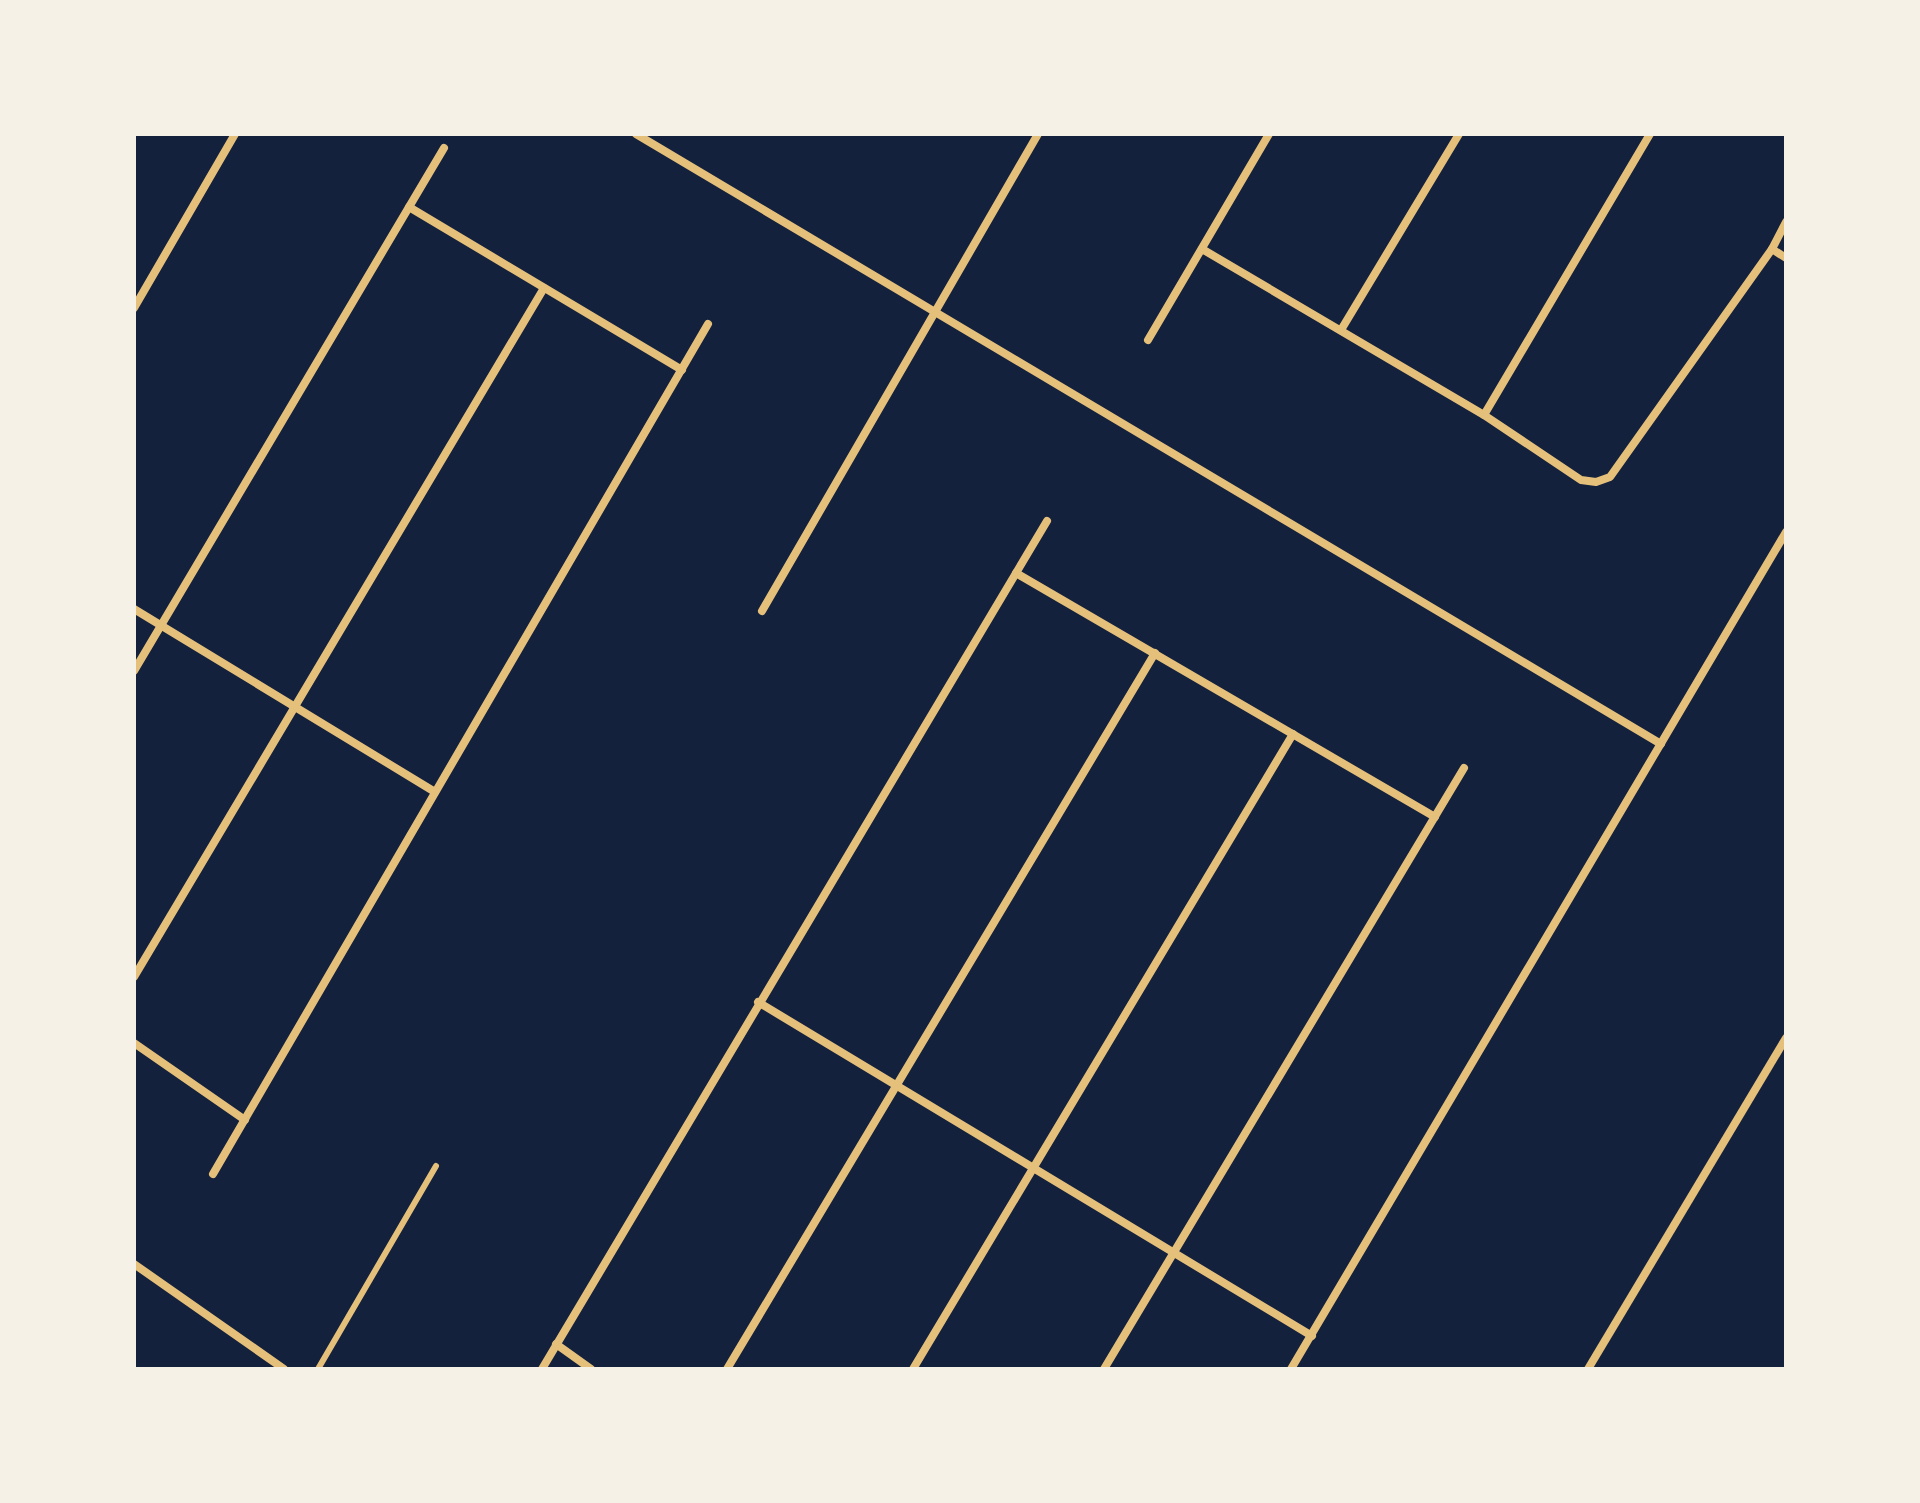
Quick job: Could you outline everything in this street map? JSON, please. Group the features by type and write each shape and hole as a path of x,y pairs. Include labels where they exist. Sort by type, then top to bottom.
{"street":[{"path":"134,308 235,134"},
{"path":"636,134 1661,744"},
{"path":"762,611 1038,134"},
{"path":"1148,340 1269,134"},
{"path":"1341,330 1459,134"},
{"path":"1484,415 1650,134"},
{"path":"134,671 444,148"},
{"path":"409,207 682,370"},
{"path":"1202,249 1484,415 1581,480 1596,482 1610,477 1772,249 1786,222"},
{"path":"1772,249 1786,258"},
{"path":"134,977 544,288"},
{"path":"213,1174 708,324"},
{"path":"542,1369 1047,521"},
{"path":"1291,1369 1786,532"},
{"path":"1016,573 1435,817"},
{"path":"134,609 435,792"},
{"path":"727,1369 1155,653"},
{"path":"913,1369 1293,734"},
{"path":"1104,1369 1464,768"},
{"path":"758,1002 1312,1336"},
{"path":"1588,1369 1786,1038"},
{"path":"134,1043 245,1120"},
{"path":"134,1264 284,1369"},
{"path":"556,1344 591,1369"}],"lane":[{"path":"318,1369 436,1166"}]}
